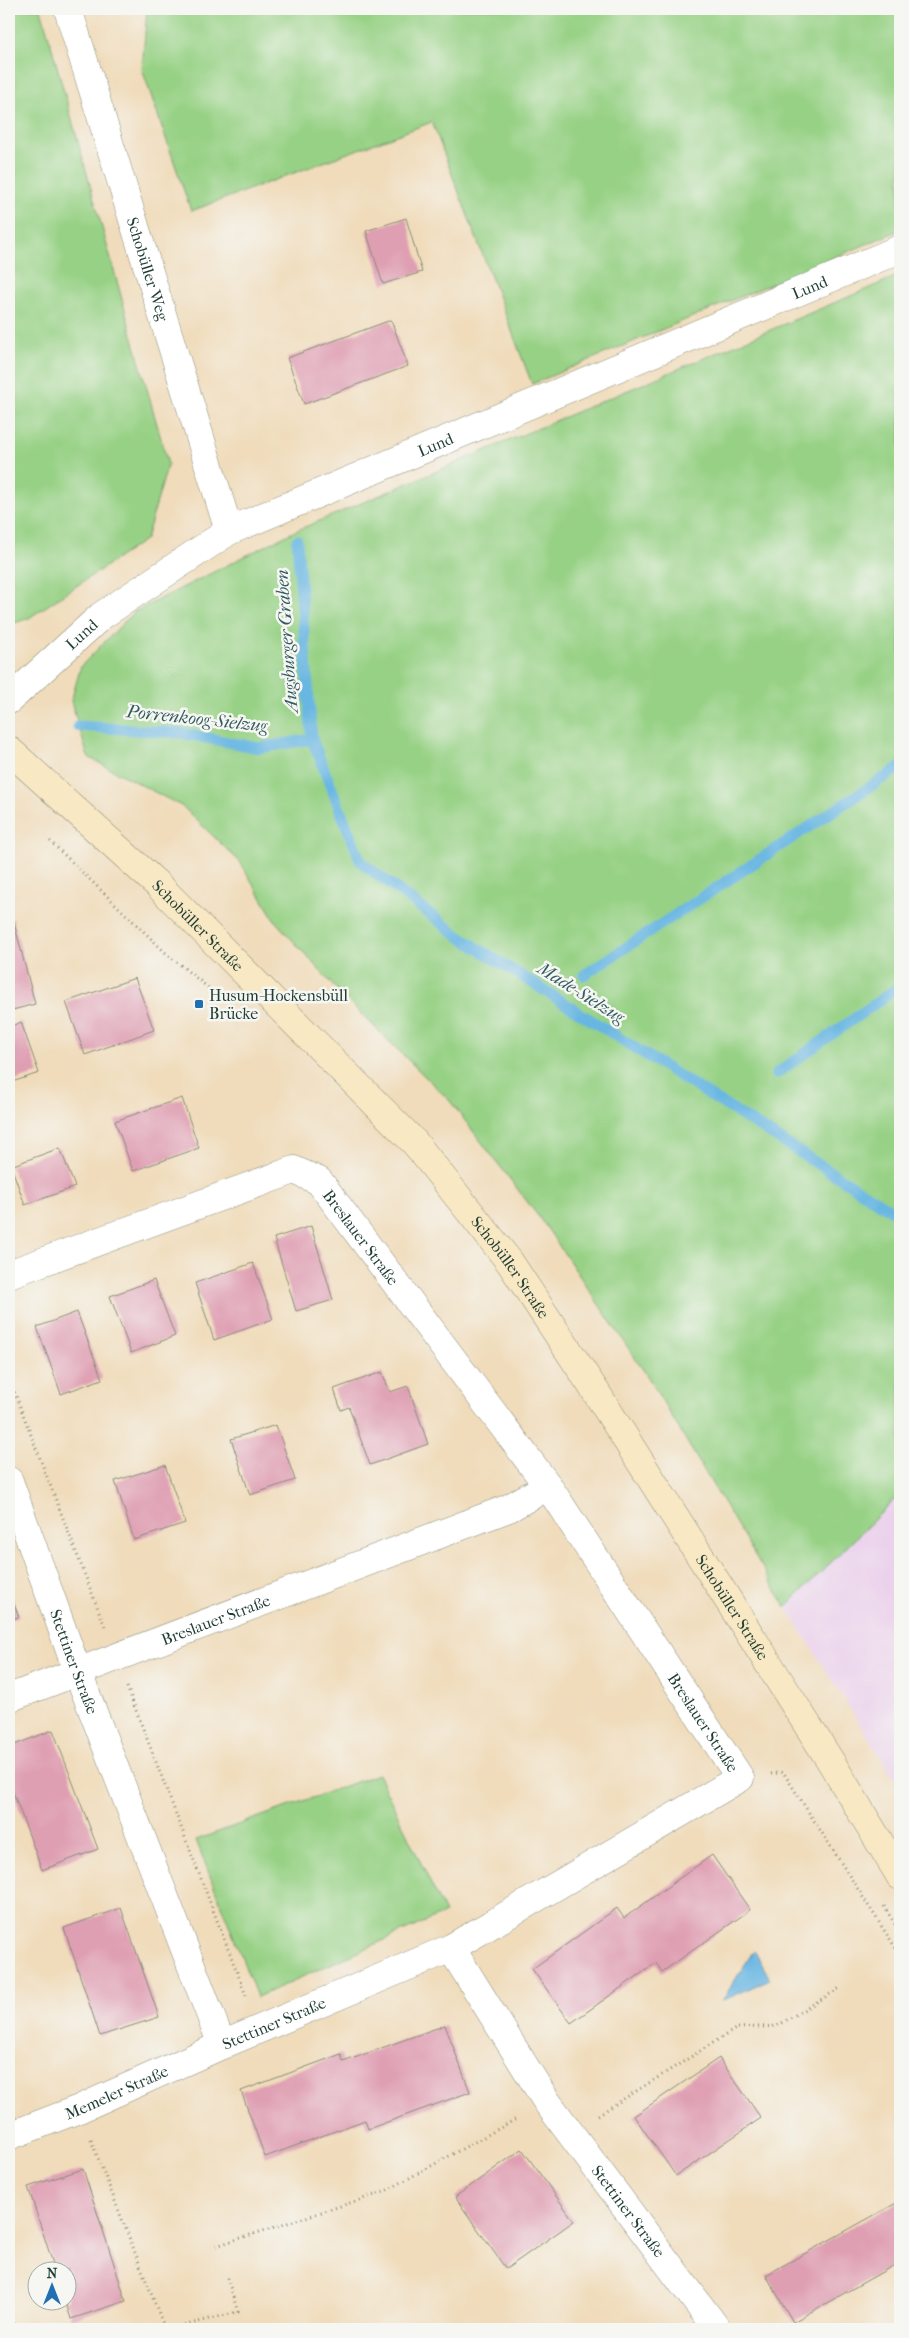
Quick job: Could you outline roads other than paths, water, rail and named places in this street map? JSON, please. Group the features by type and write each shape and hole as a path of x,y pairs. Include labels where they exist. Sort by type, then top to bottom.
{"main road":[{"name":"Schobüller Straße","path":"9,750 158,885 416,1143 509,1260 600,1398 831,1762 900,1876"}],"street":[{"name":"Schobüller Weg","path":"68,9 228,531"},
{"name":"Lund","path":"9,700 101,616 228,531 900,249"},
{"name":"Breslauer Straße","path":"9,1274 294,1170 319,1181 548,1486 740,1778 451,1948"},
{"name":"Stettiner Straße","path":"9,1481 78,1673 222,2044 451,1948 547,2102 717,2329"},
{"name":"Breslauer Straße","path":"78,1673 116,1656 509,1508 548,1486"},
{"path":"9,1698 78,1673"},
{"name":"Memeler Straße","path":"9,2136 79,2109 222,2044"}],"water":[{"path":"754,1950 770,1979 722,2001"}],"waterway":[{"name":"Made-Sielzug","path":"297,540 312,739 361,862 460,937 900,1216"},
{"name":"Porrenkoog-Sielzug","path":"78,726 181,733 259,748 312,739"},
{"path":"584,975 900,767"},
{"path":"776,1074 900,986"}],"place":[{"name":"Husum-Hockensbüll Brücke","path":"199,1004"}],"water label":[{"name":"Augsburger Graben","path":"287,641"}]}
